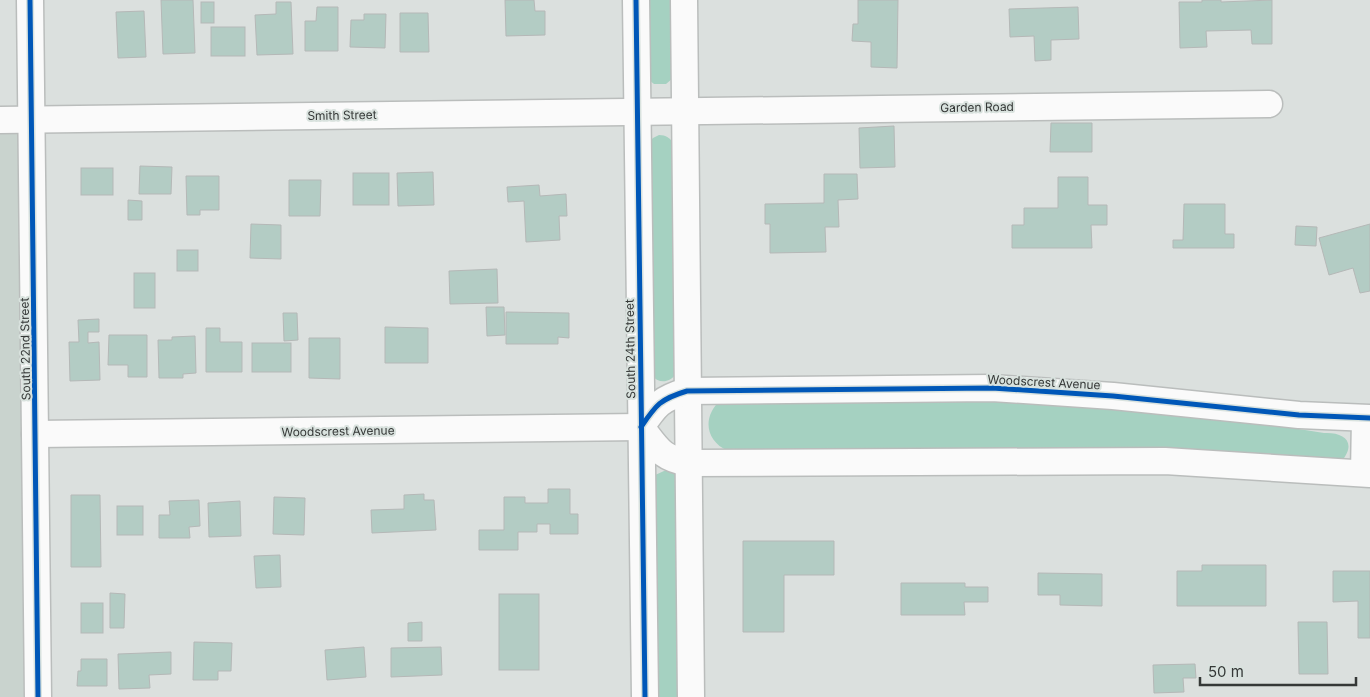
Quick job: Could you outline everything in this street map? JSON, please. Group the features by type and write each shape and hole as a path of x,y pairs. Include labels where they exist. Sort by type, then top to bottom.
{"street":[{"name":"South 22nd Street","path":"30,0 38,697"},
{"name":"South 24th Street","path":"636,0 645,697"},
{"path":"684,0 691,697"},
{"name":"Garden Road","path":"684,111 1269,104"},
{"name":"Smith Street","path":"0,120 684,111"},
{"name":"Woodscrest Avenue","path":"992,388 1113,396 1299,415 1368,418 1367,474 1165,461 689,463 674,460 660,452 641,427 657,405 671,396 687,391 992,388"},
{"name":"Woodscrest Avenue","path":"35,434 641,427"}],"shaded area":[{"path":"31,119 38,697 0,697 0,120"}],"green space":[{"path":"645,0 674,0 673,78 666,84 654,84 649,80"},
{"path":"659,135 668,137 674,144 676,374 667,381 657,380 651,375 649,142"},
{"path":"969,393 1228,418 1337,434 1346,440 1348,448 1342,461 728,451 720,447 715,441 709,428 711,413 721,400"},
{"path":"664,471 673,473 679,479 680,697 653,697 653,476"}],"building":[{"path":"161,0 193,0 195,53 163,54"},
{"path":"505,0 534,0 535,11 545,11 545,35 506,36"},
{"path":"858,0 898,0 897,68 871,67 871,42 852,41 853,24 858,24"},
{"path":"1202,0 1221,0 1221,2 1272,0 1272,44 1252,44 1251,30 1206,31 1207,47 1180,48 1179,2 1202,2"},
{"path":"201,2 214,2 214,23 201,23"},
{"path":"276,2 291,2 293,54 257,55 255,15 276,14"},
{"path":"317,7 338,7 338,51 305,51 305,21 316,21"},
{"path":"1078,7 1079,39 1051,40 1051,60 1035,61 1034,36 1010,37 1009,9"},
{"path":"144,11 146,57 118,58 116,12"},
{"path":"400,13 428,13 429,52 400,52"},
{"path":"364,14 386,14 385,48 350,47 351,20 364,20"},
{"path":"211,27 245,27 245,56 211,56"},
{"path":"1051,123 1092,123 1092,152 1050,152"},
{"path":"894,126 895,167 860,168 859,128"},
{"path":"140,166 172,167 171,194 139,194"},
{"path":"81,168 113,168 113,195 81,195"},
{"path":"433,172 434,205 398,206 397,173"},
{"path":"353,173 389,173 389,205 353,205"},
{"path":"824,174 857,174 858,199 838,200 839,227 825,227 826,252 770,253 770,224 765,224 765,204 824,203"},
{"path":"186,176 219,176 219,210 200,210 200,215 187,215"},
{"path":"1058,177 1088,177 1088,205 1107,205 1107,225 1091,225 1092,248 1012,248 1012,225 1024,225 1024,208 1058,208"},
{"path":"289,180 321,180 320,216 289,216"},
{"path":"539,185 540,196 566,194 567,216 559,216 560,240 526,242 524,201 508,202 507,187"},
{"path":"128,200 142,201 142,220 128,220"},
{"path":"1184,204 1225,204 1225,234 1234,234 1234,248 1173,248 1173,240 1183,240"},
{"path":"251,224 281,225 281,259 250,258"},
{"path":"1370,224 1370,291 1360,293 1353,268 1329,275 1319,238"},
{"path":"1296,226 1317,227 1316,246 1295,245"},
{"path":"177,250 198,250 198,271 177,271"},
{"path":"497,269 498,303 450,304 449,271"},
{"path":"134,273 155,273 155,308 134,308"},
{"path":"486,307 504,307 505,335 487,336"},
{"path":"506,312 569,313 569,338 558,337 558,344 506,344"},
{"path":"283,313 297,313 298,340 284,341"},
{"path":"99,319 99,332 88,332 88,343 99,342 100,380 70,381 69,342 79,342 78,320"},
{"path":"385,327 428,328 428,363 385,363"},
{"path":"206,328 220,328 220,342 242,342 242,372 206,372"},
{"path":"109,335 147,335 147,377 128,377 128,365 108,365"},
{"path":"195,336 196,373 183,374 183,378 159,378 158,340 172,340 172,337"},
{"path":"309,338 340,338 340,379 309,378"},
{"path":"252,343 291,343 291,372 252,372"},
{"path":"548,489 570,489 570,514 578,514 578,534 550,534 550,524 537,524 537,532 518,532 518,550 479,550 479,530 504,530 504,497 525,497 525,503 548,503"},
{"path":"424,494 424,500 434,500 436,530 372,533 371,510 404,509 404,495"},
{"path":"71,495 100,495 101,567 71,567"},
{"path":"274,497 305,498 304,535 273,534"},
{"path":"199,500 200,526 189,527 190,538 159,538 159,515 170,515 169,501"},
{"path":"240,501 241,536 209,537 208,503"},
{"path":"117,506 143,506 143,535 117,535"},
{"path":"743,541 834,541 834,575 784,575 784,632 743,632"},
{"path":"280,555 281,587 256,588 254,556"},
{"path":"1202,565 1266,565 1266,606 1177,606 1177,571 1202,571"},
{"path":"1333,571 1370,571 1370,638 1358,638 1358,601 1333,602"},
{"path":"1038,573 1102,574 1102,606 1060,605 1060,595 1038,595"},
{"path":"901,583 965,583 965,587 988,587 988,602 964,602 965,615 901,615"},
{"path":"110,593 125,594 124,628 110,628"},
{"path":"499,594 539,594 539,670 499,670"},
{"path":"81,603 103,603 103,633 81,633"},
{"path":"422,622 422,641 408,641 408,623"},
{"path":"1298,622 1327,622 1328,674 1299,674"},
{"path":"194,642 232,643 231,671 218,671 218,680 193,680"},
{"path":"364,647 366,677 327,680 325,650"},
{"path":"441,647 442,675 391,677 391,648"},
{"path":"171,652 171,674 149,675 150,688 119,689 118,654"},
{"path":"81,659 107,659 107,686 77,686 78,671 81,671"},
{"path":"1195,664 1196,678 1183,678 1184,692 1154,693 1153,665"}],"cycle path":[{"path":"30,0 38,697"},
{"path":"636,0 645,697"},
{"path":"641,427 651,413 665,400 687,391 992,388 1113,396 1299,415 1370,418"}]}
